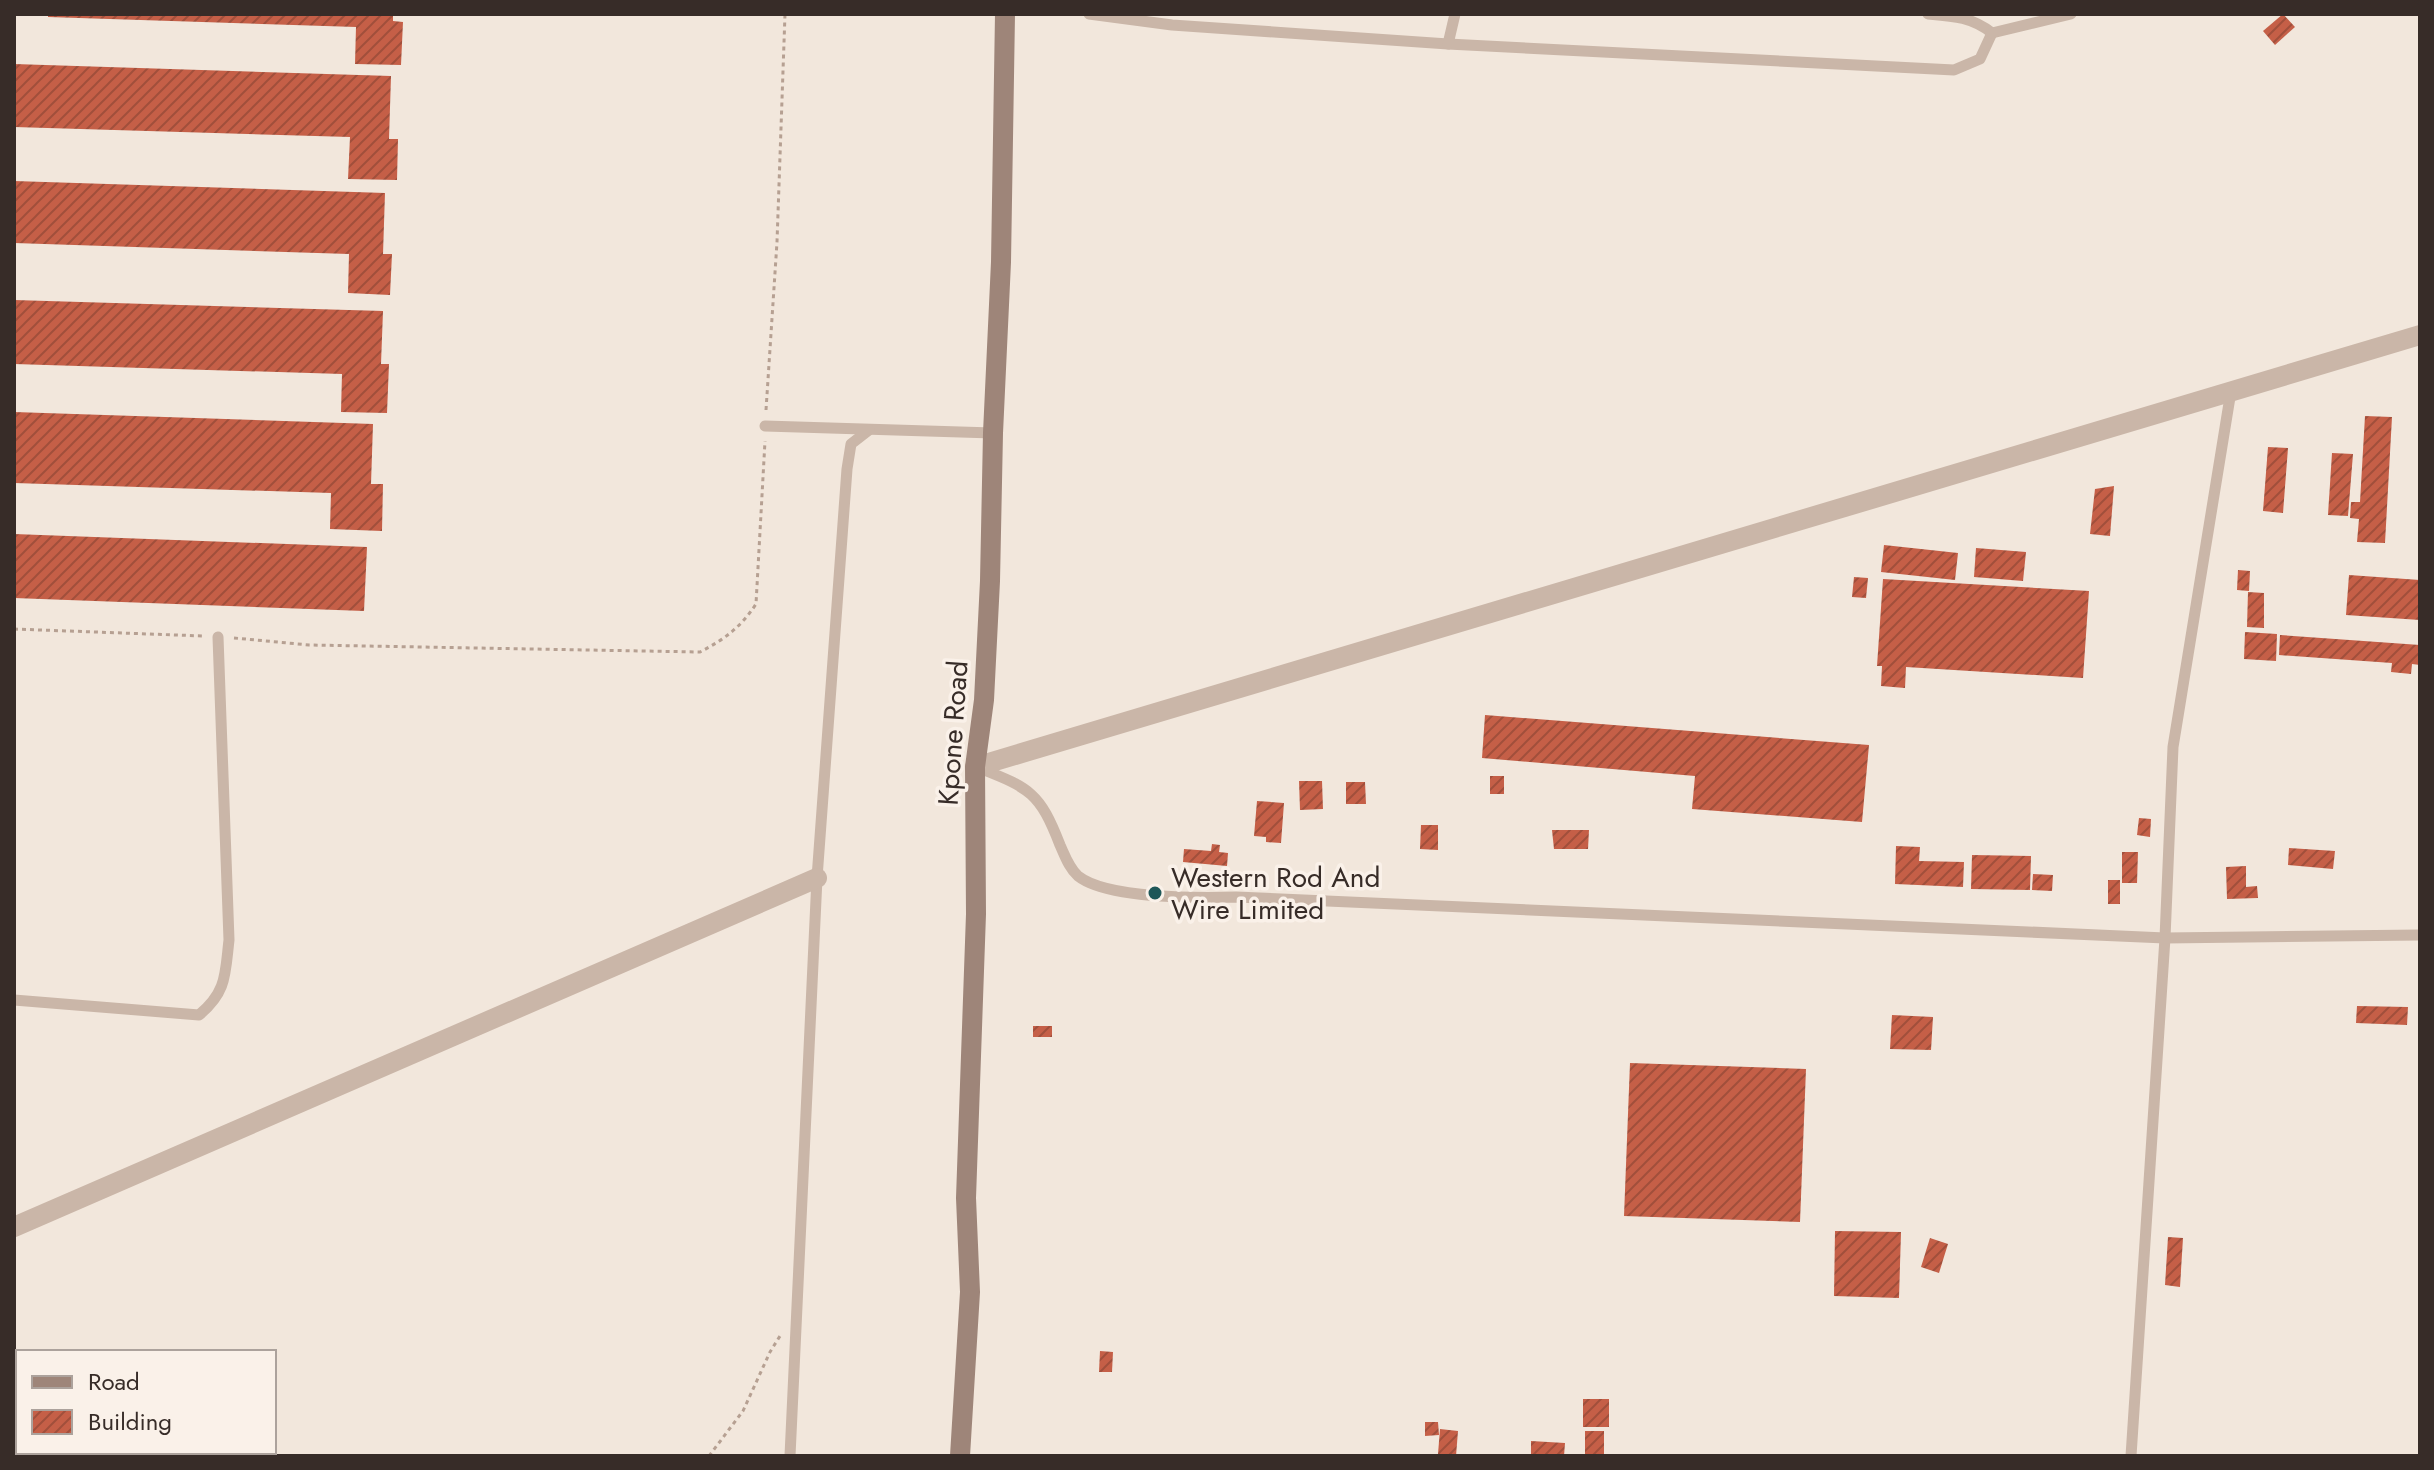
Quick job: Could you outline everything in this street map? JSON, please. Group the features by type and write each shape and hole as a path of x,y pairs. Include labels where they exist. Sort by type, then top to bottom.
{"main road":[{"name":"Kpone Road","path":"960,1456 970,1292 966,1198 976,914 975,767 988,636 1001,262 1005,14"}],"street":[{"path":"975,767 2420,335"},
{"path":"14,1227 817,878"}],"lane":[{"path":"1089,14 1172,25 1448,44 1954,70 1980,59 1992,33"},
{"path":"1448,44 1455,14"},
{"path":"1928,14 1977,21 1992,33"},
{"path":"1992,33 2071,14"},
{"path":"2131,1456 2165,938 2173,747 2231,391"},
{"path":"765,426 993,433"},
{"path":"790,1456 817,878 847,469 851,444 869,430"},
{"path":"14,1000 199,1015 216,1001 225,978 229,940 218,637"},
{"path":"975,767 1007,779 1040,801 1049,814 1070,868 1088,882 1108,890 1198,899 1236,897 2165,938 2420,935"}],"path":[{"path":"14,629 218,637 309,645 700,652 723,640 743,624 756,604 777,242 785,14"},
{"path":"709,1456 743,1411 770,1352 798,1307"}],"building":[{"path":"48,14 393,14 393,21 403,22 401,65 355,64 356,27 48,17"},
{"path":"2283,14 2295,27 2275,45 2263,31"},
{"path":"14,64 391,76 389,139 398,139 397,180 348,179 350,137 14,127"},
{"path":"14,181 385,193 383,254 392,254 390,295 348,293 349,254 14,243"},
{"path":"14,300 383,311 381,364 389,364 387,413 341,412 342,374 14,364"},
{"path":"14,412 373,424 371,484 383,484 382,531 330,529 331,493 14,483"},
{"path":"2365,416 2392,417 2385,543 2357,542 2359,519 2350,518 2351,502 2360,502"},
{"path":"2268,447 2288,448 2283,513 2263,511"},
{"path":"2332,453 2353,454 2348,516 2328,515"},
{"path":"2114,486 2110,536 2090,534 2095,489"},
{"path":"14,534 367,547 364,611 14,598"},
{"path":"1884,545 1958,553 1955,580 1881,572"},
{"path":"1976,548 2026,552 2023,581 1974,577"},
{"path":"2238,570 2250,571 2249,591 2237,590"},
{"path":"2349,575 2420,580 2420,620 2346,615"},
{"path":"1854,577 1868,578 1866,598 1852,597"},
{"path":"1883,579 2089,591 2083,678 1906,667 1905,688 1881,686 1882,666 1877,666"},
{"path":"2248,592 2264,593 2264,628 2247,627"},
{"path":"2245,632 2277,634 2276,661 2244,659"},
{"path":"2280,635 2420,645 2420,665 2412,664 2411,674 2391,672 2392,663 2279,655"},
{"path":"1485,715 1869,745 1862,822 1692,809 1695,776 1482,758"},
{"path":"1490,776 1504,776 1504,794 1490,794"},
{"path":"1299,781 1322,781 1323,809 1300,810"},
{"path":"1346,782 1365,782 1366,804 1346,804"},
{"path":"1257,801 1284,803 1281,843 1266,842 1266,837 1254,836"},
{"path":"2139,818 2151,819 2150,837 2137,835"},
{"path":"1421,825 1438,825 1438,850 1420,849"},
{"path":"1552,830 1589,830 1588,849 1554,849"},
{"path":"1212,844 1220,845 1219,852 1228,853 1227,866 1183,862 1184,849 1211,851"},
{"path":"1896,846 1920,847 1919,861 1964,862 1963,887 1895,884"},
{"path":"2289,848 2335,851 2333,869 2288,865"},
{"path":"2122,852 2138,852 2137,883 2122,883"},
{"path":"1972,855 2031,856 2030,890 1971,889"},
{"path":"2246,866 2246,887 2257,886 2258,898 2227,899 2226,867"},
{"path":"2033,874 2053,875 2052,891 2032,890"},
{"path":"2108,880 2120,880 2120,904 2108,904"},
{"path":"2357,1006 2408,1007 2407,1025 2356,1023"},
{"path":"1892,1015 1933,1017 1931,1050 1890,1049"},
{"path":"1033,1026 1052,1026 1052,1037 1033,1037"},
{"path":"1630,1063 1806,1069 1800,1222 1624,1216"},
{"path":"1835,1231 1901,1232 1899,1298 1834,1296"},
{"path":"2168,1237 2183,1238 2180,1287 2165,1285"},
{"path":"1930,1238 1948,1244 1939,1273 1921,1267"},
{"path":"1100,1351 1113,1352 1112,1372 1099,1372"},
{"path":"1583,1399 1609,1399 1609,1427 1583,1427"},
{"path":"1425,1422 1438,1422 1439,1435 1425,1436"},
{"path":"1440,1429 1458,1431 1456,1456 1438,1454"},
{"path":"1585,1431 1604,1431 1604,1456 1585,1456"},
{"path":"1531,1441 1565,1443 1564,1456 1531,1456"}],"place":[{"name":"Western Rod And Wire Limited","path":"1155,893"}]}
